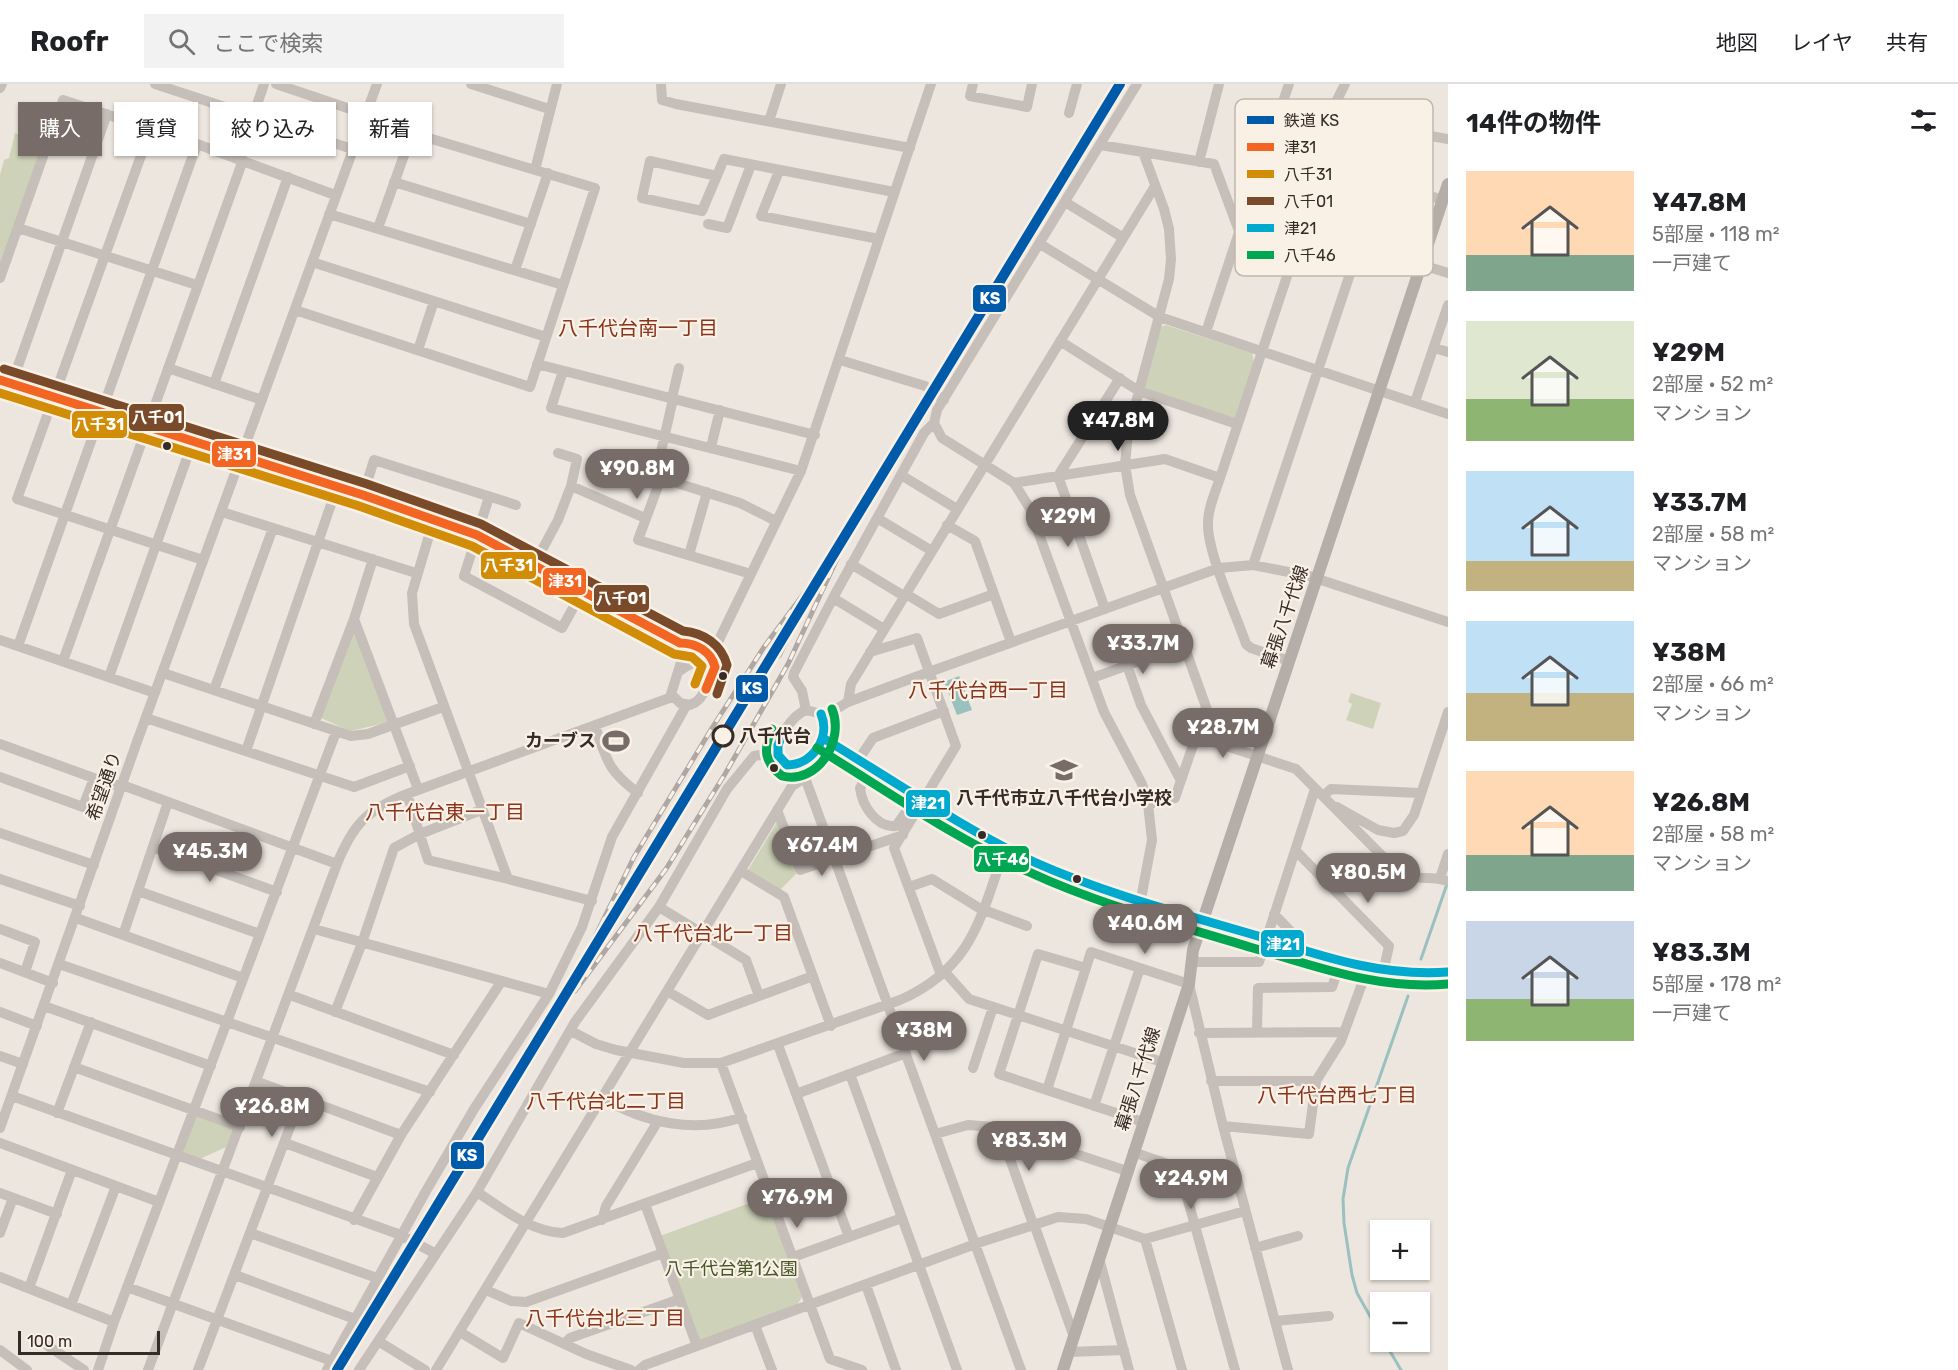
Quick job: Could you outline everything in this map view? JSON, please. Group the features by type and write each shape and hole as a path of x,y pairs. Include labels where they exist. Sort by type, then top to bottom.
{"main road":[{"name":"幕張八千代線","path":"1433,230 1448,184"},
{"name":"幕張八千代線","path":"1063,1370 1189,984 1191,962 1203,920 1418,276"}],"street":[{"path":"155,84 210,102"},
{"path":"258,102 264,84"},
{"path":"276,84 348,109"},
{"name":"希望通り","path":"371,102 377,84"},
{"path":"471,84 549,109"},
{"path":"535,170 557,84"},
{"path":"661,84 662,100 910,148"},
{"path":"769,121 781,84"},
{"path":"681,670 695,660 710,655 801,471 815,435 931,84"},
{"path":"973,84 970,96 1027,107 1032,84"},
{"path":"1069,113 1077,84"},
{"path":"806,710 802,691 793,677 832,598 926,431 934,423 944,400 1137,84"},
{"path":"1199,162 1219,84"},
{"path":"1284,99 1289,84"},
{"path":"1338,99 1345,84"},
{"path":"0,278 63,100 114,116"},
{"path":"12,383 107,114"},
{"path":"1433,136 1448,138"},
{"path":"295,310 530,387 595,188 432,139"},
{"path":"198,144 335,195"},
{"path":"1100,145 1214,164 1235,220"},
{"path":"1143,152 1169,229 1171,252 1169,279 1160,317 1128,432 1125,465 1130,495 1219,743"},
{"path":"141,156 17,499 203,560"},
{"path":"18,646 193,156"},
{"name":"希望通り","path":"0,1128 7,1100 53,983 146,718 349,156"},
{"path":"378,228 403,156"},
{"path":"717,176 650,161 642,198 702,212 717,176 724,159 894,192"},
{"path":"63,662 243,160"},
{"path":"708,224 728,228 751,165"},
{"path":"778,171 761,216 879,239"},
{"path":"515,270 548,174"},
{"path":"214,384 288,177"},
{"path":"394,182 531,224"},
{"path":"848,702 851,684 884,628 1155,186"},
{"path":"1433,197 1443,199"},
{"path":"1065,202 1122,237"},
{"path":"329,214 563,285"},
{"path":"18,228 197,285"},
{"path":"1206,332 1235,243"},
{"path":"1040,244 1160,317 1448,414"},
{"path":"312,262 546,337"},
{"path":"1433,268 1448,273"},
{"path":"1284,276 1209,512 1208,526 1219,568 1246,644 1251,648 1289,660"},
{"path":"1254,565 1349,276"},
{"path":"418,350 434,301"},
{"path":"1415,402 1448,304"},
{"path":"1060,341 1139,391 1237,424"},
{"path":"1434,348 1448,351"},
{"path":"840,360 925,386 944,400"},
{"path":"537,364 815,435"},
{"path":"661,452 679,368"},
{"path":"168,369 262,400"},
{"path":"563,371 551,408 801,471"},
{"path":"1058,476 1120,378"},
{"path":"0,380 363,495 477,535 535,563 680,643 691,644 710,655 716,667 699,700 686,706 612,837 592,901 549,994 474,1109 401,1235 330,1366 218,1320 128,1287"},
{"path":"711,447 720,410"},
{"path":"934,423 942,438 1014,483 1029,507 1104,712 1143,784 1152,840 1141,899"},
{"path":"109,677 194,441"},
{"path":"535,563 558,520 571,486 577,459 558,453"},
{"path":"1014,483 1165,459 1220,478"},
{"path":"363,495 374,460 516,505"},
{"path":"901,475 957,509"},
{"path":"1058,476 1106,609"},
{"path":"751,574 635,538 661,478 740,503 776,521"},
{"path":"571,486 645,518"},
{"path":"246,751 320,542 337,487"},
{"path":"689,555 707,492"},
{"path":"489,497 464,576 562,628 583,590"},
{"path":"222,512 416,573"},
{"path":"877,518 932,550"},
{"path":"434,519 416,573 412,593 414,624 508,879"},
{"path":"947,525 975,541 1011,642"},
{"path":"214,690 273,528"},
{"path":"314,724 354,619 373,560"},
{"path":"851,564 939,614 994,594"},
{"path":"823,717 848,702 1219,568 1254,565 1318,578 1448,622"},
{"path":"832,598 884,628"},
{"path":"354,619 418,789"},
{"path":"870,652 917,638 956,746 920,798 896,826 890,827 870,815 860,788 872,768"},
{"path":"0,640 155,693"},
{"path":"680,643 684,651 681,670 670,690 672,697 686,706"},
{"path":"1092,678 1184,645"},
{"path":"1126,665 1141,705 1180,779"},
{"path":"163,673 336,732 359,736 443,707"},
{"path":"148,1370 258,1082 337,864 355,828 368,814 418,789 672,697"},
{"path":"1148,804 1175,798 1206,707"},
{"path":"806,710 817,711 823,717 826,729 823,738 808,758 800,764 787,765 780,759 778,752 780,740 792,721 806,710"},
{"path":"859,759 873,738 944,711"},
{"path":"1334,807 1342,808 1378,830 1395,833 1403,831 1410,824 1448,712"},
{"path":"146,718 354,788 410,766"},
{"path":"595,726 610,768 617,777 638,792"},
{"path":"98,1370 336,732"},
{"path":"1196,736 1296,769 1400,874 1411,878 1444,879 1448,854"},
{"path":"823,738 1005,848 1050,868 1203,920 1367,970 1410,975 1448,972"},
{"path":"0,744 113,785 122,785 337,864"},
{"path":"359,1370 434,1253 477,1192 571,1031 659,907 727,789 754,756 778,752"},
{"path":"800,764 1021,1370"},
{"path":"0,777 82,807 94,778"},
{"path":"436,1370 777,810 792,786 805,778"},
{"path":"1191,962 1259,962 1296,851 1319,793 1331,789 1420,793"},
{"path":"407,794 428,860 592,901"},
{"path":"920,798 903,835 894,848 943,974 969,999 1162,1062"},
{"path":"123,935 168,802"},
{"path":"335,1012 362,943 394,848 420,834 482,810"},
{"path":"777,810 800,870 903,835"},
{"path":"0,833 94,866"},
{"path":"153,848 277,892"},
{"path":"571,1031 596,1044 630,1053 684,1063 721,1063 778,1046 888,1005 911,995 943,974 968,946 984,910 1005,848"},
{"path":"1296,851 1389,946 1383,973"},
{"path":"741,871 784,897 831,1026"},
{"path":"0,879 80,906"},
{"path":"909,887 932,879 984,910 1027,926"},
{"path":"138,891 260,934"},
{"path":"659,907 746,960 759,996"},
{"path":"1274,914 1298,939 1305,952"},
{"path":"76,918 243,978"},
{"path":"0,929 35,942 25,972"},
{"path":"314,929 549,994"},
{"path":"1047,1090 1091,952 1189,984 1211,1081 1288,1370"},
{"path":"1086,968 1038,954 999,1074 1143,1122"},
{"path":"1257,1032 1258,988 1332,987 1341,962"},
{"path":"0,963 53,983"},
{"path":"59,964 430,1092"},
{"path":"1094,1106 1140,968"},
{"path":"1223,1126 1309,1134 1316,1081 1344,1032 1367,970"},
{"path":"667,991 708,1015 813,976"},
{"path":"354,1220 401,1135 501,982"},
{"path":"290,995 454,1055"},
{"path":"44,1006 211,1066"},
{"path":"973,1068 993,1007"},
{"path":"0,1012 37,1026"},
{"path":"57,1113 91,1022"},
{"path":"1199,1033 1344,1032"},
{"path":"778,1046 849,1237"},
{"path":"796,1094 906,1053"},
{"path":"0,1056 23,1064"},
{"path":"721,1063 830,1359 837,1366 861,1370"},
{"path":"75,1067 240,1127"},
{"path":"850,1074 957,1370"},
{"path":"1211,1081 1316,1081"},
{"path":"258,1082 401,1135"},
{"path":"198,1370 301,1098"},
{"path":"603,1098 631,1114 698,1126 714,1126 742,1117"},
{"path":"7,1100 57,1113 401,1235 434,1253"},
{"path":"602,1220 606,1206 655,1126 656,1120"},
{"path":"935,1134 968,1125 999,1128 1127,1171"},
{"path":"999,1128 1074,1337"},
{"path":"0,1143 159,1202"},
{"path":"285,1143 377,1177"},
{"path":"1133,1152 1179,1168 1235,1370"},
{"path":"477,1192 526,1223 547,1232 563,1233 757,1163"},
{"path":"29,1288 72,1170"},
{"path":"71,1305 116,1186"},
{"path":"0,1193 57,1214"},
{"path":"0,1233 13,1198"},
{"path":"645,1204 697,1346"},
{"path":"639,1370 645,1365 975,1244 1058,1217 1072,1217 1144,1239 1245,1211"},
{"path":"793,1257 902,1218"},
{"path":"250,1233 377,1278"},
{"path":"1255,1248 1298,1236"},
{"path":"1144,1239 1182,1370"},
{"path":"486,1290 511,1301 526,1302 663,1253"},
{"path":"1099,1258 1129,1370"},
{"path":"235,1275 355,1319"},
{"path":"0,1277 114,1322"},
{"path":"866,1285 896,1370"},
{"path":"564,1344 570,1338 680,1299"},
{"path":"1275,1321 1329,1316"},
{"path":"460,1332 503,1358 519,1323 611,1367 631,1370"},
{"path":"755,1325 772,1370"},
{"path":"378,1341 425,1370"},
{"path":"48,1346 68,1366 84,1370"},
{"path":"0,1350 27,1370"},
{"path":"1069,1352 1124,1350"}],"green space":[{"path":"15,133 18,134 18,156 41,156 0,268 0,175 4,160 9,158"},
{"path":"1166,325 1252,353 1254,362 1236,418 1231,419 1143,387 1160,327"},
{"path":"354,629 390,722 350,731 321,718"},
{"path":"1351,693 1381,703 1373,729 1346,720 1352,704 1348,702"},
{"path":"777,822 796,874 780,890 748,870"},
{"path":"200,1116 233,1128 226,1147 200,1159 184,1153 183,1149 195,1117"},
{"name":"八千代台第1公園","path":"766,1197 802,1297 797,1305 699,1340 660,1236"}],"water":[{"path":"959,676 972,710 957,715 944,682"}],"waterway":[{"path":"1421,959 1447,884"},
{"path":"1370,1316 1357,1293 1352,1275 1344,1223 1343,1199 1348,1168 1408,996"},
{"path":"1390,1352 1401,1370"}],"railway":[{"path":"569,990 634,857 712,728 764,647 834,553"},
{"path":"575,991 666,869 725,774 788,664 837,559"},
{"path":"779,656 808,598"}],"rail line":[{"name":"KS","path":"337,1370 1120,84"}],"transit line":[{"name":"八千01","path":"4,369 367,484 481,524 683,631 698,634 711,641 721,651 727,665 717,694"},
{"name":"津31","path":"0,380 363,495 477,535 680,643 692,644 702,649 710,656 715,667 706,689"},
{"name":"八千31","path":"0,393 359,506 472,546 674,654 692,657 702,666 695,684"},
{"name":"八千46","path":"772,729 766,749 772,766 782,776 795,777 807,774 817,767 831,746 835,734 832,709"},
{"name":"津21","path":"783,734 778,745 778,755 787,765 804,760 811,755 821,741 823,732 821,714"},
{"name":"津21","path":"823,738 980,834 1034,862 1089,884 1351,963 1399,971 1448,972"},
{"name":"八千46","path":"817,748 921,813 1001,859 1083,895 1168,923 1349,975 1397,984 1448,984"}],"place":[{"name":"八千代台","path":"723,736"},
{"name":"カーブス","path":"616,741"},
{"name":"八千代市立八千代台小学校","path":"1064,770"}],"district":[{"name":"八千代台南一丁目","path":"638,328"},
{"name":"八千代台西一丁目","path":"988,690"},
{"name":"八千代台東一丁目","path":"445,812"},
{"name":"八千代台北一丁目","path":"713,933"},
{"name":"八千代台西七丁目","path":"1337,1095"},
{"name":"八千代台北二丁目","path":"606,1101"},
{"name":"八千代台北三丁目","path":"605,1318"}]}
